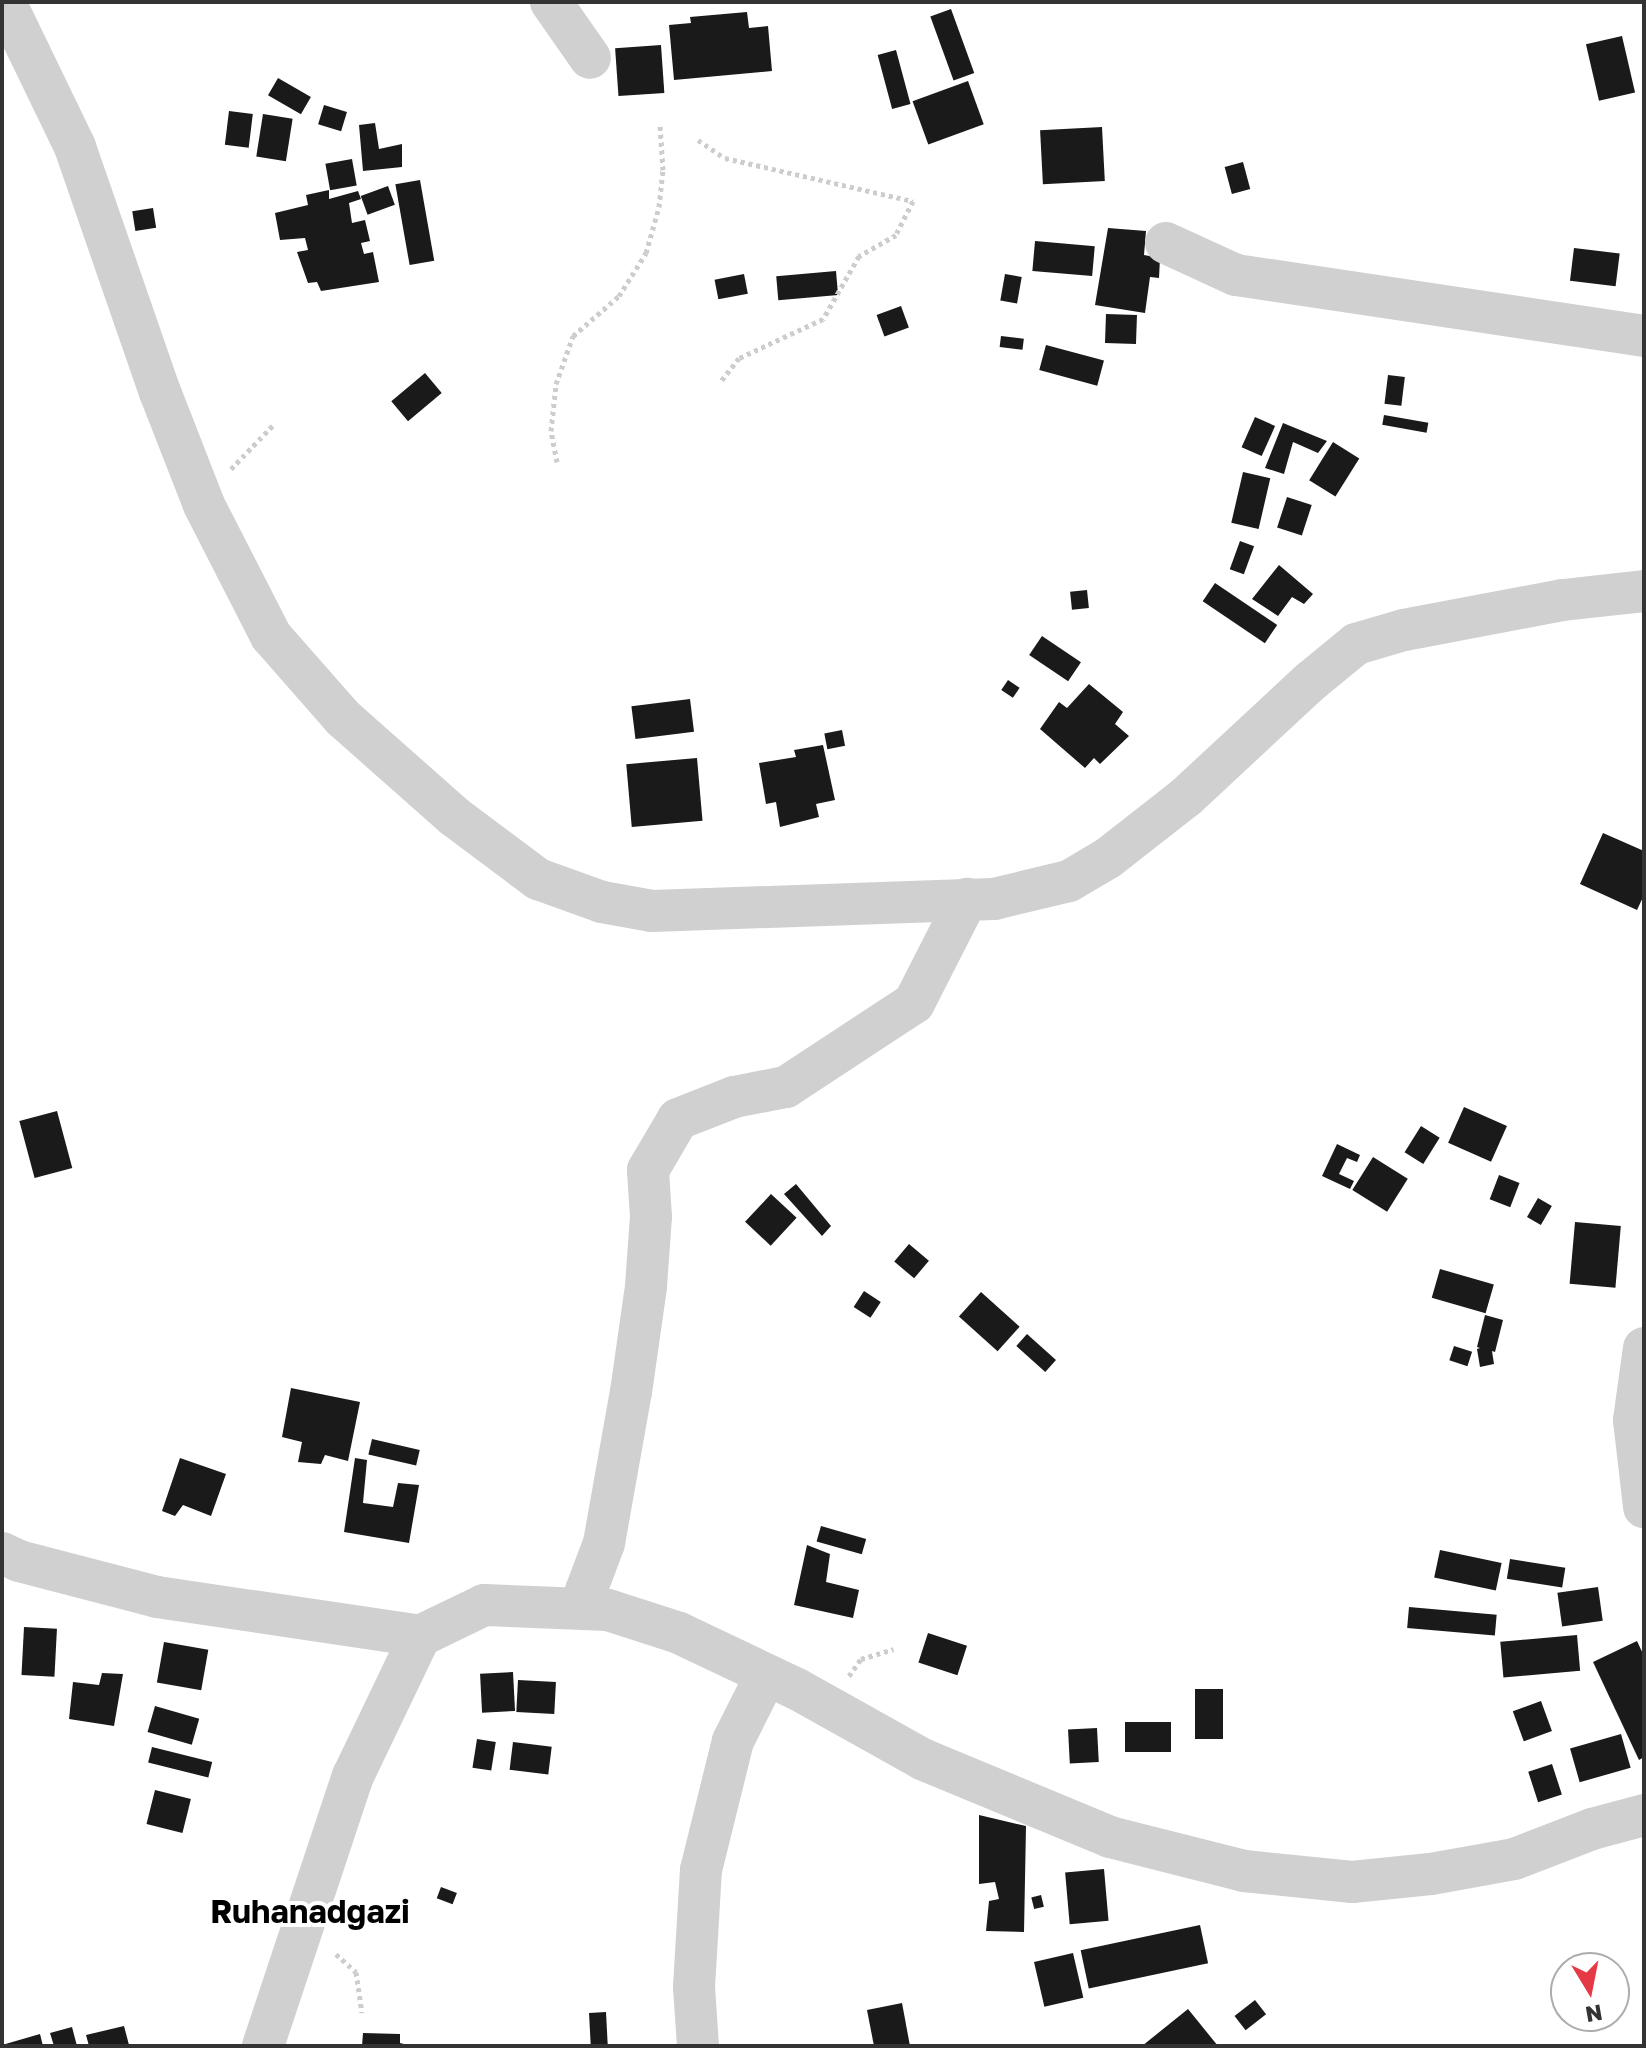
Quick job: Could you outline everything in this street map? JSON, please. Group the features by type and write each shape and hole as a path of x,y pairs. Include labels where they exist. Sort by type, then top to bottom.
{"street":[{"path":"5,2 75,147 160,392 201,497 271,636 343,718 455,817 538,879 602,902 652,911 994,899 1069,881 1108,858 1186,797 1311,681 1356,644 1404,630 1548,603 1644,591"},
{"path":"551,2 590,58"},
{"path":"1166,243 1236,275 1644,336"},
{"path":"585,1609 586,1591 604,1543 631,1392 646,1286 651,1217 648,1170 678,1119 734,1097 786,1087 914,1003 967,899"},
{"path":"1644,1348 1634,1420 1644,1507"},
{"path":"2,1553 19,1561 157,1597 420,1636 484,1605 608,1610 679,1633 828,1706 922,1759 1110,1837 1244,1871 1352,1882 1431,1874 1514,1859 1592,1829 1644,1815"},
{"path":"263,2046 353,1776 420,1636"},
{"path":"698,2046 694,1974 701,1870 733,1741 766,1675"}],"path":[{"path":"557,462 551,431 556,384 573,336 619,296 646,253 659,207 663,170 660,125"},
{"path":"698,140 725,158 816,182 913,201 896,235 859,256 823,319 739,358 721,381"},
{"path":"201,497 273,425"},
{"path":"828,1706 861,1659 893,1649"}],"building":[{"path":"951,9 974,73 954,80 930,17"},
{"path":"747,12 749,28 768,26 772,71 674,80 669,25 691,23 690,17"},
{"path":"1622,36 1635,93 1599,101 1586,44"},
{"path":"661,45 664,93 618,96 615,48"},
{"path":"896,50 910,104 892,109 878,55"},
{"path":"278,78 311,97 301,114 268,95"},
{"path":"968,81 984,124 928,144 913,101"},
{"path":"324,105 347,112 341,131 318,124"},
{"path":"229,111 253,114 249,148 225,145"},
{"path":"263,114 293,119 286,161 256,156"},
{"path":"375,123 379,149 402,144 402,167 363,171 359,125"},
{"path":"1102,127 1105,181 1043,184 1040,130"},
{"path":"352,159 357,186 330,190 325,164"},
{"path":"1243,162 1250,189 1232,194 1225,167"},
{"path":"420,180 434,261 410,265 395,184"},
{"path":"388,186 395,205 368,215 361,196"},
{"path":"329,190 329,199 358,191 361,199 349,203 352,223 365,220 370,241 361,243 364,254 373,252 379,282 321,291 317,282 308,283 297,252 308,250 305,238 280,240 275,213 308,205 306,195"},
{"path":"153,208 156,228 135,231 132,211"},
{"path":"1108,228 1146,231 1144,255 1160,258 1159,278 1150,277 1145,313 1095,305"},
{"path":"1035,241 1095,246 1092,276 1032,271"},
{"path":"1574,248 1620,254 1616,286 1570,281"},
{"path":"836,271 838,295 778,300 776,276"},
{"path":"744,274 748,294 718,299 715,280"},
{"path":"1005,274 1022,277 1017,304 1000,301"},
{"path":"901,306 909,328 884,337 877,315"},
{"path":"1106,314 1137,315 1136,344 1105,343"},
{"path":"1001,336 1024,339 1022,350 1000,347"},
{"path":"1046,345 1104,361 1097,386 1039,370"},
{"path":"425,373 442,393 408,421 391,401"},
{"path":"1388,375 1405,377 1401,406 1384,404"},
{"path":"1384,415 1428,423 1427,433 1382,425"},
{"path":"1255,417 1275,426 1262,456 1242,447"},
{"path":"1283,423 1327,441 1318,453 1293,442 1284,474 1265,468"},
{"path":"1333,442 1359,458 1335,497 1309,480"},
{"path":"1243,472 1270,478 1259,529 1231,523"},
{"path":"1287,497 1312,505 1302,535 1277,527"},
{"path":"1240,541 1254,546 1244,574 1230,569"},
{"path":"1279,565 1313,594 1304,604 1292,597 1278,616 1252,599"},
{"path":"1215,583 1277,625 1265,643 1203,601"},
{"path":"1087,590 1089,608 1072,610 1070,592"},
{"path":"1042,636 1081,662 1068,681 1029,655"},
{"path":"1008,680 1020,688 1013,698 1001,690"},
{"path":"1089,684 1123,712 1115,724 1129,736 1100,764 1094,758 1085,768 1040,729 1059,702 1067,708"},
{"path":"690,699 694,732 635,739 631,706"},
{"path":"842,730 845,746 827,749 824,733"},
{"path":"823,745 835,800 816,804 819,817 780,827 776,802 766,804 759,763 796,757 794,750"},
{"path":"697,758 702,821 632,827 626,764"},
{"path":"1603,833 1644,851 1644,895 1637,910 1580,884"},
{"path":"1464,1107 1507,1126 1491,1162 1448,1143"},
{"path":"57,1111 72,1168 35,1178 19,1121"},
{"path":"1421,1126 1440,1138 1423,1164 1405,1152"},
{"path":"1337,1144 1360,1155 1357,1162 1347,1158 1339,1174 1354,1181 1350,1189 1322,1176"},
{"path":"1373,1157 1408,1179 1387,1212 1352,1190"},
{"path":"1499,1175 1520,1183 1510,1207 1490,1199"},
{"path":"796,1184 831,1226 822,1236 784,1194"},
{"path":"771,1194 797,1218 771,1246 745,1222"},
{"path":"1538,1198 1552,1206 1541,1225 1527,1217"},
{"path":"1575,1222 1621,1226 1615,1288 1570,1284"},
{"path":"909,1244 929,1261 914,1278 894,1262"},
{"path":"1440,1269 1494,1284 1486,1313 1432,1298"},
{"path":"864,1291 881,1302 870,1318 854,1307"},
{"path":"981,1292 1020,1327 998,1351 959,1317"},
{"path":"1485,1315 1503,1320 1495,1352 1492,1351 1494,1364 1480,1367 1477,1349 1480,1348 1477,1347"},
{"path":"1027,1334 1056,1360 1045,1372 1016,1346"},
{"path":"1454,1346 1472,1352 1467,1366 1449,1360"},
{"path":"291,1388 360,1402 348,1461 325,1455 321,1464 298,1462 302,1442 282,1437"},
{"path":"372,1439 420,1450 416,1466 368,1455"},
{"path":"180,1458 226,1474 211,1516 183,1505 175,1516 162,1511"},
{"path":"355,1458 367,1460 363,1503 393,1507 398,1483 419,1485 409,1543 344,1532"},
{"path":"821,1526 866,1539 862,1554 817,1541"},
{"path":"807,1545 830,1554 826,1582 859,1590 853,1618 794,1605"},
{"path":"1440,1550 1502,1563 1496,1590 1434,1577"},
{"path":"1510,1559 1565,1568 1562,1588 1507,1579"},
{"path":"1598,1587 1603,1621 1562,1626 1557,1593"},
{"path":"1409,1607 1497,1615 1495,1636 1407,1628"},
{"path":"24,1627 57,1629 54,1677 21,1675"},
{"path":"928,1633 967,1646 957,1675 918,1662"},
{"path":"1577,1635 1580,1671 1503,1678 1500,1642"},
{"path":"1637,1641 1644,1656 1644,1757 1639,1760 1593,1662"},
{"path":"164,1642 208,1650 201,1690 157,1682"},
{"path":"513,1672 515,1711 482,1713 480,1674"},
{"path":"102,1673 123,1674 114,1726 69,1719 73,1682 99,1685"},
{"path":"518,1680 556,1682 554,1714 516,1712"},
{"path":"1195,1689 1223,1689 1223,1739 1195,1739"},
{"path":"1541,1701 1552,1731 1524,1741 1513,1711"},
{"path":"155,1706 199,1719 192,1745 148,1732"},
{"path":"1125,1722 1171,1722 1171,1752 1125,1752"},
{"path":"1097,1728 1099,1762 1070,1763 1068,1730"},
{"path":"1621,1734 1631,1768 1580,1782 1570,1749"},
{"path":"477,1739 496,1742 491,1771 472,1768"},
{"path":"513,1742 552,1747 548,1775 510,1770"},
{"path":"152,1747 212,1762 208,1778 148,1763"},
{"path":"1552,1764 1562,1794 1538,1802 1528,1772"},
{"path":"155,1790 191,1799 182,1833 147,1824"},
{"path":"979,1815 1026,1826 1024,1932 986,1931 989,1901 999,1899 995,1882 979,1884"},
{"path":"1104,1869 1109,1921 1070,1924 1065,1872"},
{"path":"441,1887 457,1893 453,1904 437,1898"},
{"path":"1041,1895 1044,1907 1034,1909 1031,1897"},
{"path":"1200,1925 1208,1963 1089,1989 1081,1950"},
{"path":"1073,1953 1083,1998 1044,2007 1034,1962"},
{"path":"1255,2000 1266,2014 1246,2030 1235,2016"},
{"path":"902,2003 910,2046 874,2046 867,2010"},
{"path":"1188,2009 1218,2046 1142,2046"},
{"path":"606,2012 608,2046 591,2046 589,2013"},
{"path":"124,2026 129,2045 89,2046 86,2035"},
{"path":"72,2027 77,2046 54,2046 50,2033"},
{"path":"363,2033 400,2034 400,2043 412,2046 362,2046"},
{"path":"40,2034 43,2046 2,2046 2,2045"}],"district":[{"name":"Ruhanadgazi","path":"310,1911"}]}
